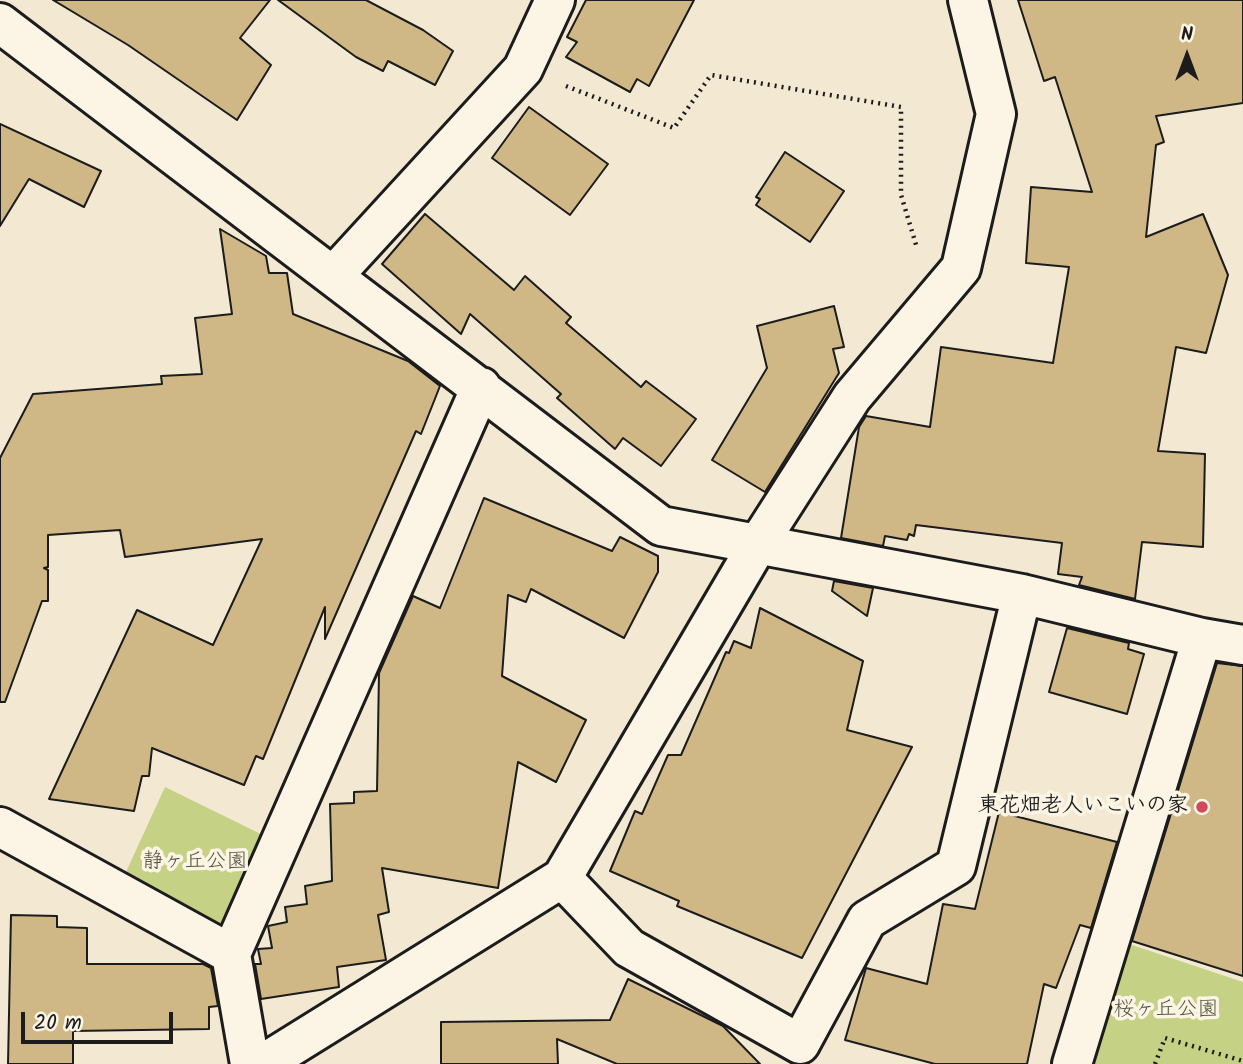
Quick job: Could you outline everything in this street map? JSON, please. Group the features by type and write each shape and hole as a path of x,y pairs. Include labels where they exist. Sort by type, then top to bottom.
{"street":[{"path":"334,275 523,69 555,0"},
{"path":"263,1064 562,878 758,544 852,397 961,268 996,114 968,0"},
{"path":"0,23 661,526 1022,594 1202,638 1243,645"},
{"path":"250,1064 231,954 481,387"},
{"path":"562,878 629,948 800,1044 867,920 956,866 1022,594"},
{"path":"1072,1064 1202,638"},
{"path":"0,827 231,954"}],"path":[{"path":"523,69 674,128 711,75 901,107 901,195 919,255"},
{"path":"1156,1064 1165,1038 1243,1061"}],"green space":[{"name":"静ヶ丘公園","path":"165,787 275,841 228,945 120,885"},
{"name":"桜ヶ丘公園","path":"1129,944 1243,982 1243,1064 1093,1064"}],"building":[{"path":"53,0 270,0 240,38 271,65 237,120 128,45"},
{"path":"278,0 366,0 423,30 453,51 435,85 388,61 383,71 356,57"},
{"path":"586,0 694,0 649,86 637,79 630,92 566,57 577,42 567,37"},
{"path":"1018,0 1243,0 1243,103 1156,116 1164,142 1156,145 1146,237 1203,214 1228,275 1206,353 1176,347 1158,451 1205,454 1203,547 1142,542 1135,599 1079,585 1082,577 1058,574 1062,543 916,525 914,536 909,534 907,540 885,536 883,546 841,538 859,427 866,416 930,427 941,347 1053,363 1069,267 1026,263 1031,187 1092,192 1055,77 1044,81"},
{"path":"529,107 608,164 570,215 492,158"},
{"path":"0,124 101,171 84,207 29,179 0,226"},
{"path":"785,152 844,191 810,242 756,205 760,199 756,197"},
{"path":"425,214 514,290 525,276 571,317 566,323 641,387 646,381 696,419 661,466 623,438 615,449 557,398 561,394 470,314 461,334 382,264"},
{"path":"220,229 266,256 269,273 287,273 293,314 408,361 440,386 421,434 416,431 325,639 325,607 263,759 256,756 244,785 152,748 149,776 142,776 134,811 49,799 137,610 213,645 262,539 125,557 120,530 48,535 48,567 44,568 48,570 48,601 42,601 5,702 0,702 0,458 33,394 162,384 161,376 202,374 195,318 232,314"},
{"path":"834,306 844,347 833,349 839,373 765,492 712,460 767,368 757,326"},
{"path":"484,498 612,551 620,537 658,556 658,572 624,638 531,589 526,602 508,595 502,676 586,720 556,782 518,762 498,888 382,868 389,912 378,915 386,960 337,967 339,987 261,999 255,964 261,964 258,949 272,948 268,926 287,922 285,907 307,904 305,886 332,881 330,804 354,803 354,792 377,791 379,673 413,596 440,608"},
{"path":"834,581 873,588 867,616 832,591"},
{"path":"760,608 863,661 847,730 912,747 802,958 677,906 679,901 610,871 635,811 642,814 668,755 681,755 726,652 729,653 734,641 751,648"},
{"path":"1067,628 1129,643 1128,649 1144,654 1127,714 1049,692"},
{"name":"東花畑老人いこいの家","path":"1217,663 1243,666 1243,976 1132,941"},
{"path":"999,812 1117,842 1091,928 1080,925 1056,988 1044,984 1027,1064 935,1064 845,1040 866,968 927,984 943,904 975,909"},
{"path":"11,915 57,916 57,927 87,928 87,964 203,964 211,968 218,1006 209,1007 209,1029 73,1031 73,1064 8,1064"},
{"path":"628,979 723,1026 760,1064 617,1064 557,1039 558,1064 441,1064 441,1022 610,1020"}],"place":[{"name":"東花畑老人いこいの家","path":"1202,807"}]}
